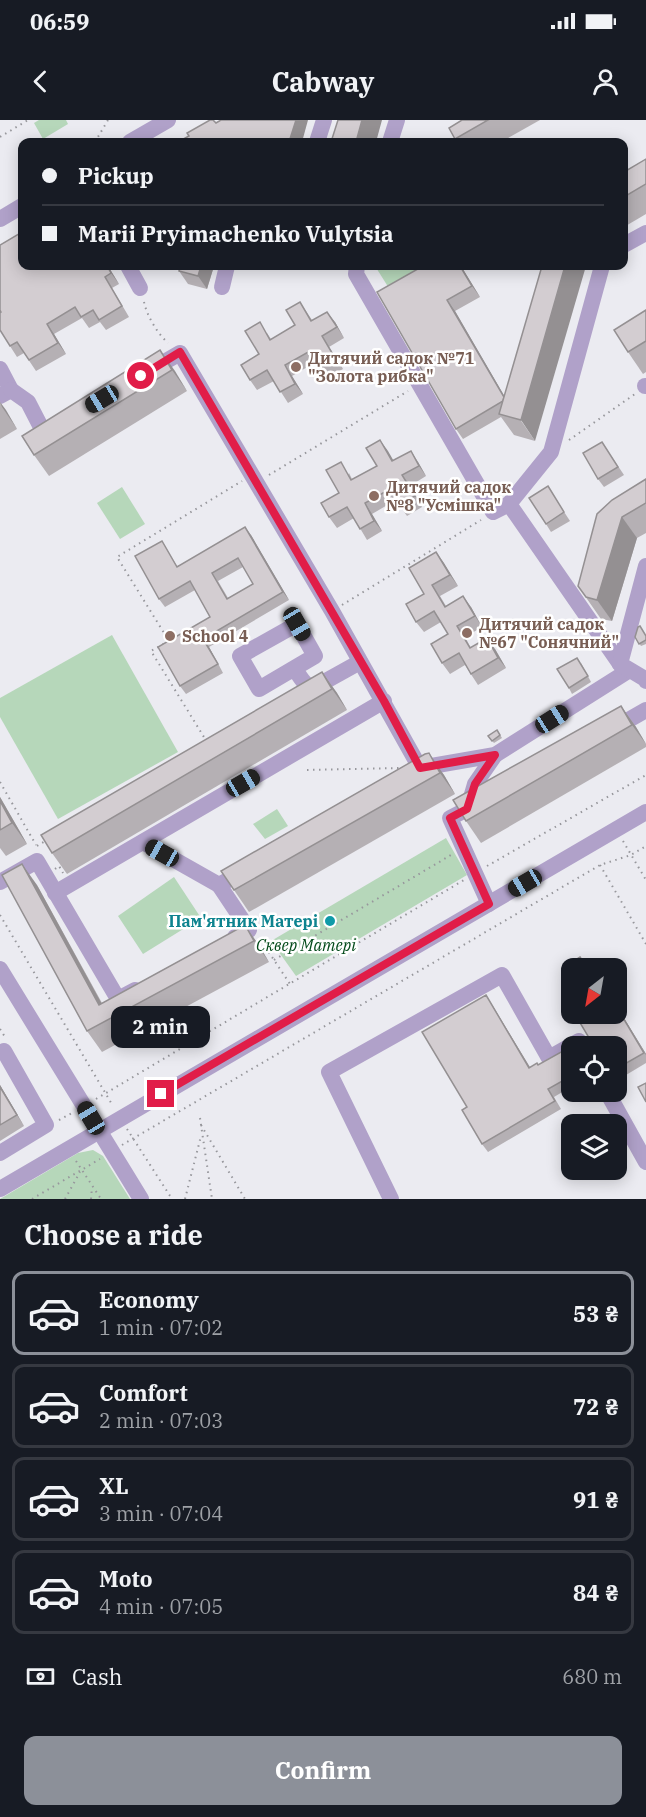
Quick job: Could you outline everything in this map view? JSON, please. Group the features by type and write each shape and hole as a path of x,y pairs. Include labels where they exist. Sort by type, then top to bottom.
{"street":[{"path":"137,138 168,120"},
{"path":"318,138 324,120"},
{"path":"391,138 397,120"},
{"path":"0,219 18,208"},
{"path":"628,243 646,233"},
{"path":"130,270 140,288"},
{"path":"222,287 226,270"},
{"path":"354,270 494,512 509,504 551,452 601,270"},
{"path":"132,381 180,352 384,701 415,770 495,755"},
{"path":"0,369 5,393 28,402 44,433 63,422"},
{"path":"509,504 624,668 646,679"},
{"path":"467,809 475,784 495,755 624,668 646,567"},
{"path":"295,669 304,684 315,687 360,662"},
{"path":"55,893 384,701"},
{"path":"596,737 646,710"},
{"path":"489,904 450,818 497,793"},
{"path":"0,1189 646,812"},
{"path":"143,842 219,885 249,930 224,943"},
{"path":"2,878 37,861 118,999 150,982"},
{"path":"219,885 239,874"},
{"path":"0,969 141,1199"},
{"path":"391,1199 329,1072 502,975 549,1058 561,1051"},
{"path":"0,1153 46,1125 4,1051"},
{"path":"613,1102 646,1162"}],"path":[{"path":"0,137 28,120"},
{"path":"97,138 108,120"},
{"path":"140,288 146,312 157,330 180,352"},
{"path":"210,747 151,651 169,640 117,557 419,384"},
{"path":"551,452 646,386"},
{"path":"332,611 494,512"},
{"path":"308,770 415,770"},
{"path":"84,1106 646,775"},
{"path":"0,782 37,846 47,840"},
{"path":"616,830 646,880"},
{"path":"32,1199 600,865 631,855 646,846"},
{"path":"274,960 464,848"},
{"path":"600,865 646,944"},
{"path":"0,915 106,1094 172,1199"},
{"path":"244,932 253,947 262,942 290,984"},
{"path":"200,1118 212,1199"},
{"path":"201,1125 245,1199"},
{"path":"185,1199 202,1133"},
{"path":"68,1149 101,1199"},
{"path":"65,1199 82,1169"},
{"path":"91,1199 92,1185"}],"green space":[{"path":"39,120 66,120 68,124 42,138 34,123"},
{"path":"378,270 431,270 392,293"},
{"path":"122,487 145,524 120,539 97,503"},
{"path":"112,635 178,752 58,819 0,717 0,698"},
{"path":"277,809 288,826 265,839 253,824"},
{"name":"Сквер Матері","path":"446,838 467,875 296,976 271,941"},
{"path":"174,877 201,918 143,954 118,916"},
{"path":"93,1150 103,1156 130,1199 0,1199 78,1153"}],"building":[{"path":"210,120 216,123 221,120 296,120 290,138 185,138 189,136 187,133"},
{"path":"338,120 362,120 357,138 332,138"},
{"path":"462,120 488,120 457,138 454,138 449,128"},
{"path":"646,159 646,184 628,195 628,170"},
{"path":"18,234 18,270 109,270 111,273 105,277 122,306 99,320 93,310 81,317 75,307 47,324 58,343 29,360 17,342 10,346 0,330 0,245"},
{"path":"179,270 200,270 198,276"},
{"path":"416,270 462,270 472,286 447,300 504,397 503,401 456,429 377,292"},
{"path":"541,270 564,270 521,420 499,414"},
{"path":"300,302 311,321 327,312 337,327 322,336 335,358 320,368 310,351 285,365 295,384 280,392 267,370 250,380 241,365 259,354 245,331 260,322 270,340 295,325 286,310"},
{"path":"646,310 646,341 628,352 614,330"},
{"path":"160,350 172,370 34,455 22,436"},
{"path":"380,440 392,461 411,451 419,466 402,475 415,496 399,505 390,489 365,503 374,521 360,529 347,507 329,517 321,503 339,493 326,470 341,462 351,480 377,466 366,448"},
{"path":"602,442 618,467 598,479 583,453"},
{"path":"646,479 646,503 622,517 597,600 586,597 578,586 597,514 612,500"},
{"path":"548,486 564,512 546,524 529,498"},
{"path":"245,527 283,592 203,639 218,664 180,686 158,647 210,617 190,581 159,599 135,556 162,541 177,567","holes":["238,558 253,584 227,599 212,573"]},
{"path":"436,552 450,575 432,585 445,607 463,596 475,616 457,626 470,648 487,638 498,658 471,674 459,653 442,663 431,644 448,634 434,611 416,622 406,604 424,594 409,568"},
{"path":"640,626 646,640 639,644 635,637"},
{"path":"577,658 588,676 569,688 557,669"},
{"path":"322,672 332,689 52,853 41,835"},
{"path":"621,706 632,725 466,821 453,800"},
{"path":"497,730 500,735 492,741 488,736"},
{"path":"429,753 440,773 234,890 221,871 425,754"},
{"path":"0,801 12,823 0,830"},
{"path":"22,864 99,1005 245,925 254,941 87,1031 2,875"},
{"path":"486,995 529,1068 561,1052 561,1082 548,1089 555,1101 482,1144 462,1110 467,1107 422,1032"},
{"path":"581,1024 627,1024 644,1053 627,1063 627,1036 588,1036"},
{"path":"646,1083 646,1102 638,1087"},
{"path":"0,1087 17,1115 0,1125"}],"place":[{"name":"Дитячий садок №71 \"Золота рибка\"","path":"296,367"},
{"name":"Дитячий садок №8 \"Усмішка\"","path":"374,496"},
{"name":"Дитячий садок №67 \"Сонячний\"","path":"467,633"},
{"name":"School 4","path":"170,636"},
{"name":"Пам'ятник Матері","path":"330,921"}],"route":[{"path":"141,376 180,352 384,701 420,768 495,755 475,784 467,809 450,818 489,904 161,1094"}]}
